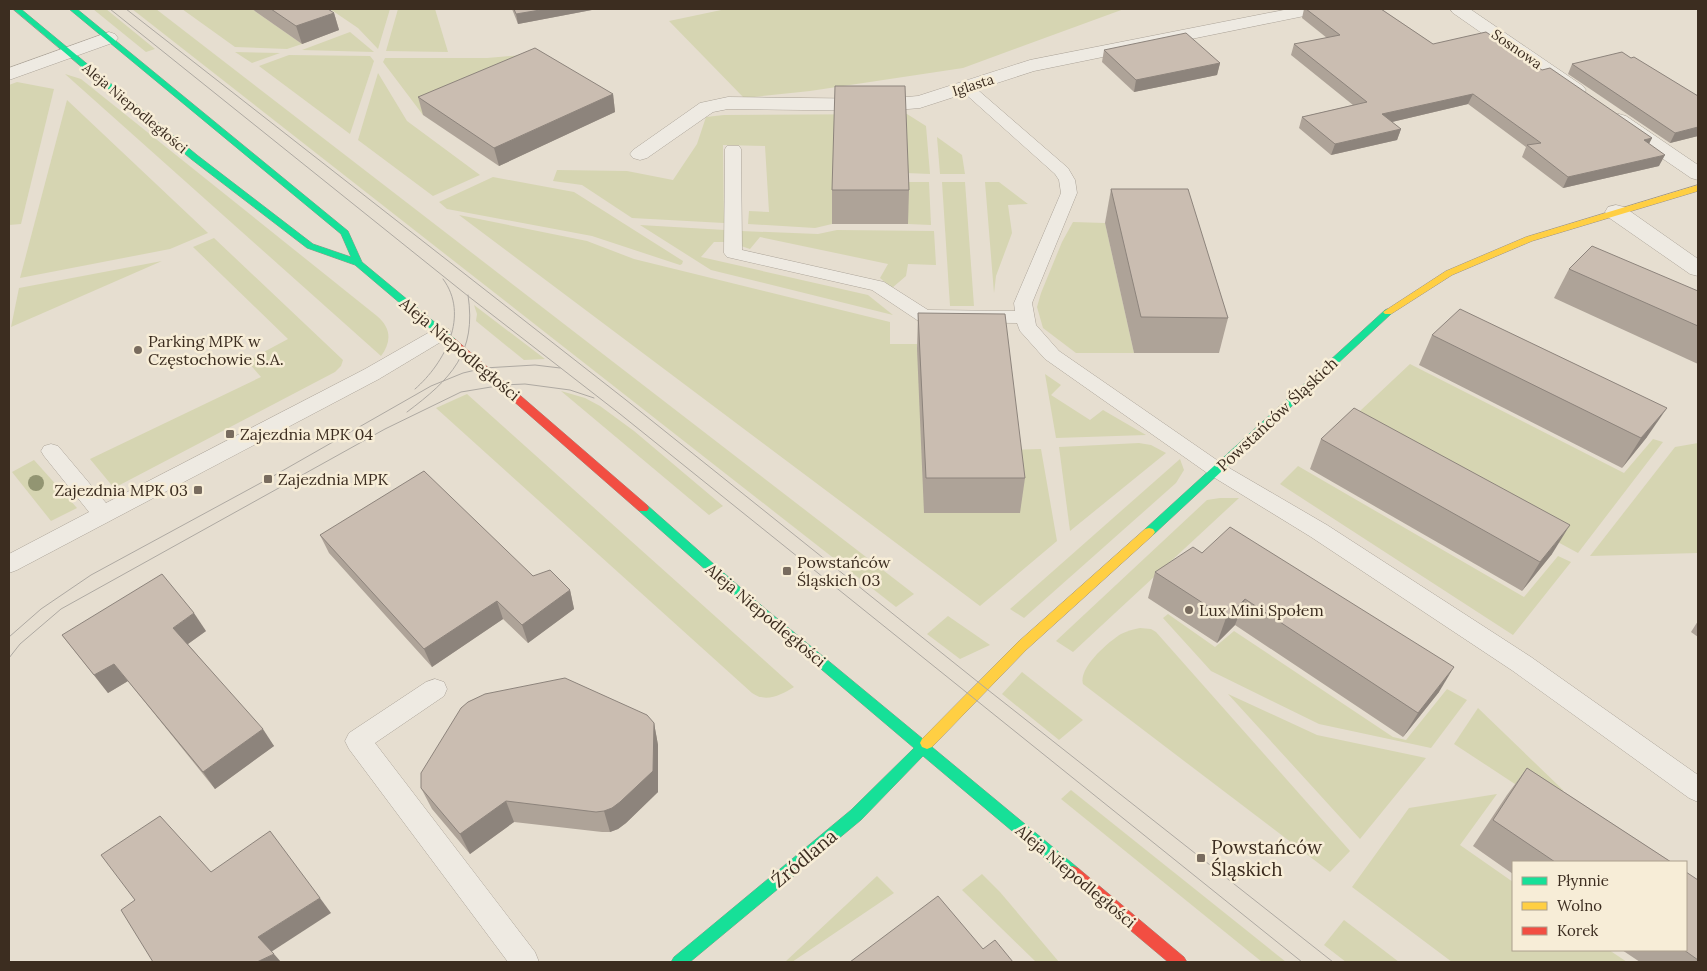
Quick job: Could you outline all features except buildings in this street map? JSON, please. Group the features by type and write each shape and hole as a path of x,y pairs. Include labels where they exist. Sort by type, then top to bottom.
{"street":[{"name":"Aleja Niepodległości","path":"17,9 194,157 310,246 358,263 746,599 1179,962"},
{"name":"Aleja Niepodległości","path":"73,9 345,233 358,263"},
{"name":"Iglasta","path":"640,154 707,108 728,103 884,105 920,102 1030,66 1314,9"},
{"name":"Sosnowa","path":"1459,9 1698,174"},
{"path":"9,74 109,38"},
{"name":"Powstańców Śląskich","path":"922,747 1022,646 1217,470 1382,316 1449,273 1529,239 1698,188"},
{"path":"1616,212 1698,269"},
{"name":"Źródlana","path":"679,962 856,815 922,747"}],"lane":[{"path":"966,87 1062,171 1066,180 1069,193 1023,304 1027,327 1052,355 1217,470 1319,531 1522,664 1698,790"},
{"path":"733,148 733,253 878,286 924,316 1025,317"},
{"path":"9,564 372,374 442,334"},
{"path":"51,452 103,514"},
{"path":"435,689 358,742 525,962"}],"green space":[{"path":"93,9 106,9 155,49 146,52"},
{"path":"132,9 156,9 914,594 896,607"},
{"path":"182,9 252,9 302,44 287,49 235,47"},
{"path":"330,9 390,9 378,49 358,28"},
{"path":"398,9 435,9 448,52 386,51"},
{"path":"726,9 1124,9 963,68 810,91 744,98 669,21"},
{"path":"350,32 374,52 302,50"},
{"path":"235,52 280,53 252,63"},
{"path":"289,55 370,56 374,61 350,134 259,66"},
{"path":"523,55 538,65 423,115 383,62 385,58 487,58"},
{"path":"378,73 407,121 480,175 433,196 358,140"},
{"path":"65,74 81,79 377,316 385,325 388,335 387,345 381,356"},
{"path":"17,82 54,89 21,224 9,225 9,85"},
{"path":"67,100 208,233 170,249 20,278"},
{"path":"907,114 926,126 930,174 906,173 835,120 832,224 815,228 748,224 749,211 769,212 765,146 723,145 724,223 632,218 582,185 553,181 557,170 627,171 673,180 697,144 706,117 724,115"},
{"path":"937,137 962,155 965,174 940,174"},
{"path":"493,177 574,192 683,261 682,264 680,265 592,236 447,209 439,202"},
{"path":"906,182 929,182 931,225 908,224"},
{"path":"942,182 965,182 974,306 950,306"},
{"path":"985,182 999,182 1028,204 1008,205 1012,233 996,276 994,293"},
{"path":"459,215 587,241 634,259 890,322 890,344 917,344 917,349 1012,450 1041,449 1057,541 980,606"},
{"path":"1073,222 1105,223 1134,353 1076,353 1043,328 1037,307 1062,242"},
{"path":"640,225 725,230 725,242 714,242 701,257 868,295 893,315 711,270"},
{"path":"837,230 934,231 936,265 908,264 906,276 892,288 880,278 888,264 760,237 750,249 741,246 741,231 818,234"},
{"path":"214,238 343,360 341,366 335,372 114,488 90,459 261,377 247,361 288,339 193,247"},
{"path":"162,261 11,327 19,288"},
{"path":"474,305 545,359 524,360 476,321 477,314"},
{"path":"1410,364 1624,473 1653,439 1663,442 1578,553 1344,426"},
{"path":"1045,374 1061,385 1051,395 1090,420 1103,410 1146,435 1056,438"},
{"path":"561,391 585,398 600,406 634,431 723,506 709,515"},
{"path":"467,394 794,687 779,695 768,698 752,693 436,408"},
{"path":"1139,443 1151,445 1166,453 1070,531 1059,447"},
{"path":"1698,443 1698,553 1590,556 1675,447"},
{"path":"1180,459 1184,470 1176,483 1024,618 1010,609"},
{"path":"34,460 77,508 51,521 12,472"},
{"path":"1298,466 1524,597 1558,556 1571,562 1513,635 1280,484"},
{"path":"1239,498 1073,652 1056,641 1207,500"},
{"path":"1168,614 1215,647 1234,631 1393,737 1406,740 1447,689 1467,700 1431,748 1319,724 1211,671 1163,618"},
{"path":"948,616 990,645 960,659 927,634"},
{"path":"1140,628 1151,629 1156,632 1350,851 1330,872 1083,684 1085,671 1089,663 1102,649 1121,634"},
{"path":"1022,672 1083,720 1059,740 1002,694"},
{"path":"1228,694 1317,735 1426,758 1360,839"},
{"path":"1478,708 1563,790 1553,809 1454,744"},
{"path":"1071,790 1286,962 1262,962 1061,799"},
{"path":"1497,794 1460,845 1512,881 1512,951 1610,951 1627,962 1452,962 1352,887 1409,808"},
{"path":"982,874 1000,892 1059,962 1036,962 962,890"},
{"path":"877,876 894,893 792,962 785,962"},
{"path":"1344,920 1399,962 1346,962 1324,945"}],"tram line":[{"path":"110,9 468,296"},
{"path":"126,9 626,400 983,686 1333,962"},
{"path":"415,389 436,366 450,338 454,323 451,293 443,279"},
{"path":"443,381 457,363 464,349 470,315 468,296"},
{"path":"468,296 620,414 1302,962"},
{"path":"443,381 463,373 484,368 535,365 560,368"},
{"path":"9,637 41,609 91,575 443,381"},
{"path":"407,412 443,381"},
{"path":"9,658 20,644 61,609 385,429 461,392 503,385 525,384 570,390 594,398"}],"traffic: fast":[{"path":"17,9 194,157 310,246 358,263 451,341"},
{"path":"73,9 345,233 358,263"},
{"path":"1149,532 1388,312"},
{"path":"643,508 746,599 1073,873"},
{"path":"679,962 856,815 927,743"}],"traffic: slow":[{"path":"1388,312 1449,273 1529,239 1698,188"},
{"path":"927,743 1022,646 1149,532"}],"traffic: jam":[{"path":"451,341 643,508"},
{"path":"1073,873 1179,962"}],"place":[{"name":"Parking MPK w Częstochowie S.A.","path":"138,350"},
{"name":"Zajezdnia MPK 04","path":"230,434"},
{"name":"Zajezdnia MPK","path":"268,479"},
{"name":"Zajezdnia MPK 03","path":"198,490"},
{"name":"Powstańców Śląskich 03","path":"787,571"},
{"name":"Lux Mini Społem","path":"1189,610"},
{"name":"Powstańców Śląskich","path":"1201,858"}]}
